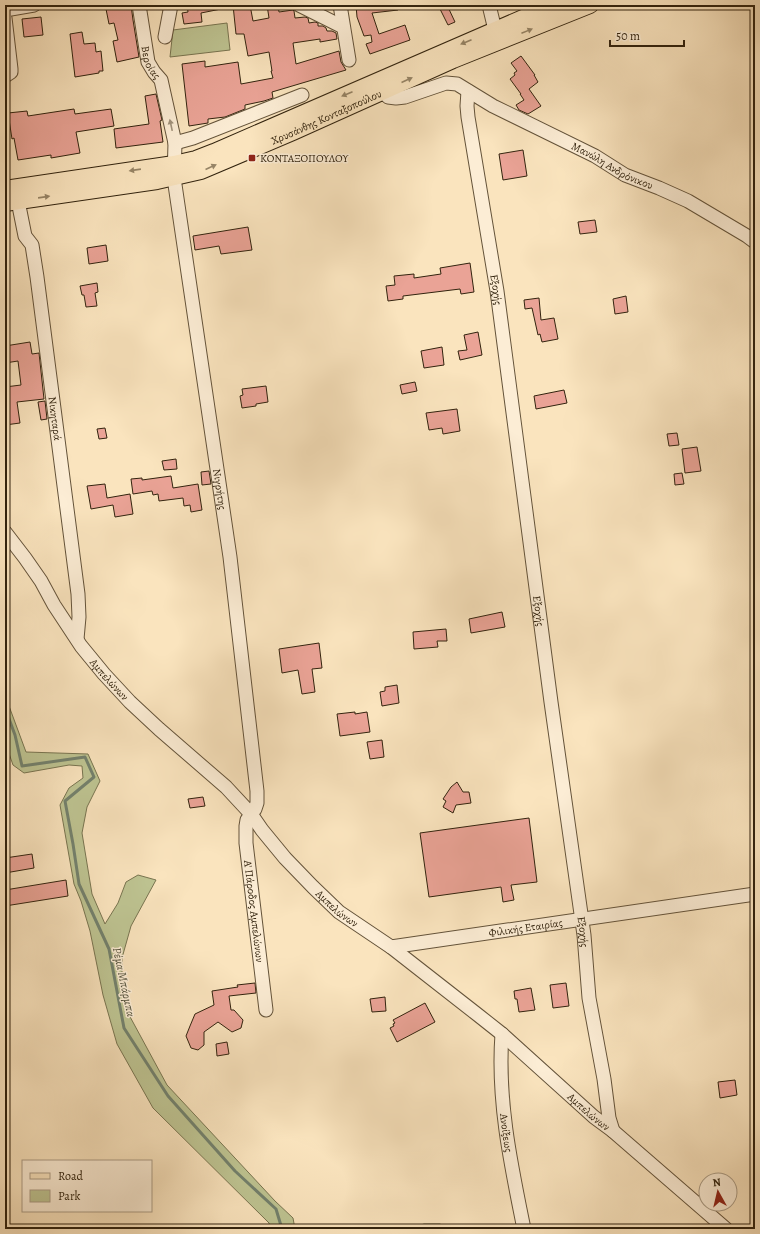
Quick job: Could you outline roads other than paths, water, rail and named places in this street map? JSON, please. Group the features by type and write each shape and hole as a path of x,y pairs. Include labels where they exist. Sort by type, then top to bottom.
{"main road":[{"name":"Χρυσάνθης Κονταξοπούλου","path":"174,171 196,159 553,5"},
{"name":"Χρυσάνθης Κονταξοπούλου","path":"8,192 174,171 201,171 293,132 453,60 590,5"}],"street":[{"path":"5,10 34,5"},
{"name":"Βεροίας","path":"139,5 148,62 161,80 175,143 174,171"},
{"name":"Βεροίας","path":"165,37 171,5"},
{"path":"298,5 343,27"},
{"path":"340,5 349,60"},
{"path":"490,5 494,30"},
{"path":"5,18 11,69 11,72 5,76"},
{"name":"Μανώλη Ανδρόνικου","path":"383,91 388,97 400,98 414,95 446,83 457,84 493,106 595,156 625,175 688,201 755,242"},
{"name":"Εξοχής","path":"468,91 468,117 496,284 550,694 582,920 589,998 613,1131"},
{"path":"175,143 193,138 302,95"},
{"name":"Νιγρήτης","path":"174,171 230,557 257,791 257,803 251,814"},
{"name":"Νικηταρά","path":"8,192 25,236 32,245 78,594 79,617 77,639"},
{"name":"Αμπελώνων","path":"5,532 25,558 77,639 104,674 130,702 226,787 251,814 284,858 339,912 391,947 502,1034 594,1117 613,1131 726,1229"},
{"name":"Α' Πάροδος Αμπελώνων","path":"251,814 247,820 246,843 266,1010"},
{"name":"Φιλικής Εταιρίας","path":"391,947 755,894"},
{"name":"Ανοίξεως","path":"502,1034 500,1057 504,1122 524,1229"}],"waterway":[{"name":"Ρέμα Μπάρμπα","path":"5,708 15,735 22,766 85,757 94,777 65,801 79,884 109,949 124,1028 168,1096 235,1171 276,1209 282,1229"}],"place":[{"name":"ΚΟΝΤΑΞΟΠΟΥΛΟΥ","path":"252,158"}]}
